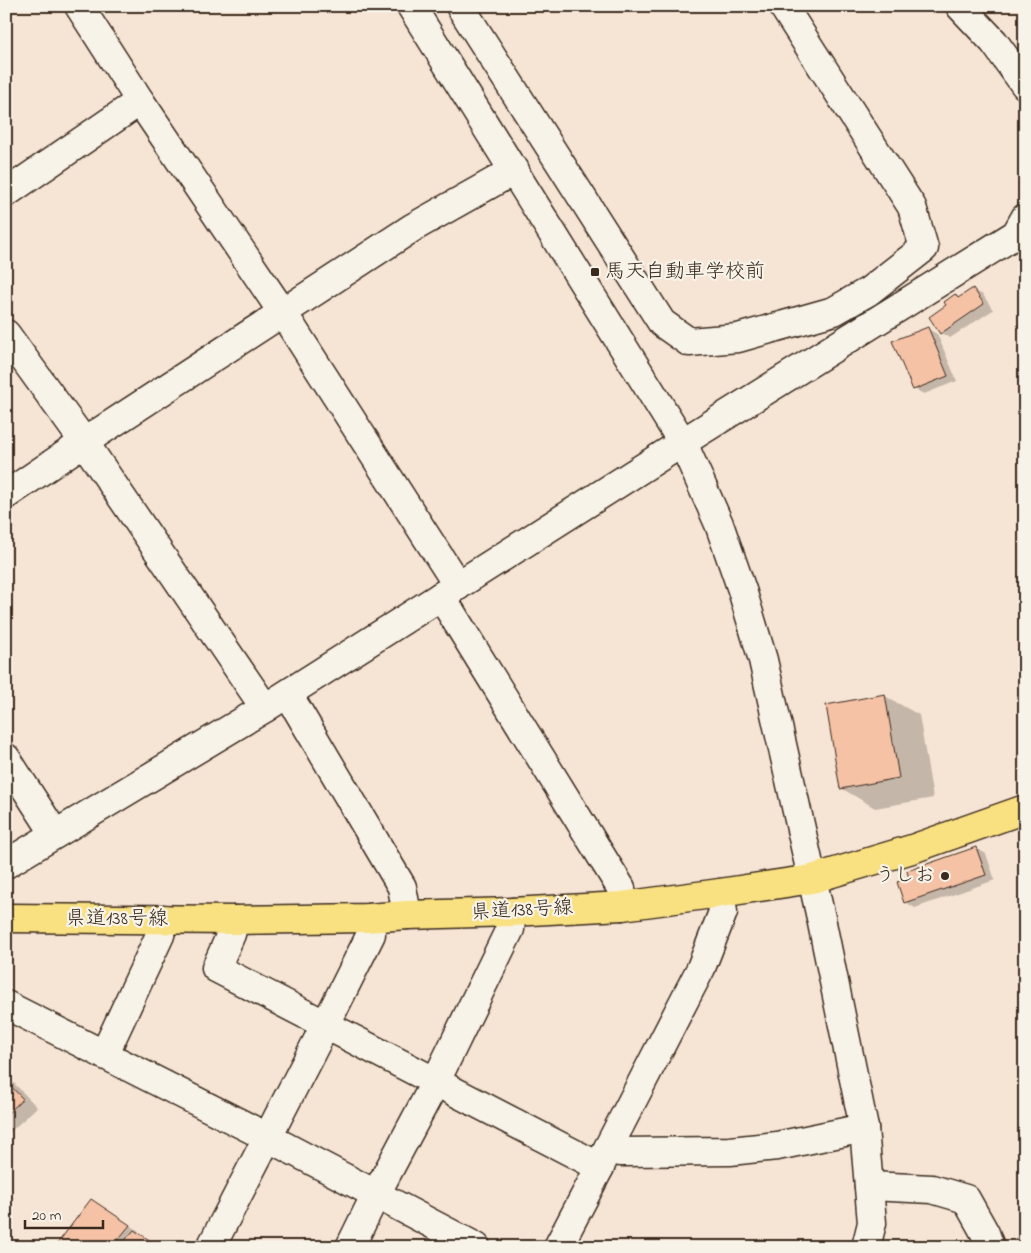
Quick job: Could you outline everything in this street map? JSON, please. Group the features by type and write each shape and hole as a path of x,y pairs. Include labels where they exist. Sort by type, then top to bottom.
{"main road":[{"name":"県道138号線","path":"6,918 235,920 368,918 622,906 812,878 912,849 1025,809"}],"street":[{"path":"79,6 140,101 283,312 450,591 621,888 622,906"},
{"path":"411,6 682,443 719,524 745,598 763,660 812,878 864,1128 872,1223 866,1247"},
{"path":"460,6 662,323 689,342 738,338 834,311 869,292 924,248 912,207 783,6"},
{"path":"960,6 994,42 1025,85"},
{"path":"6,192 140,101"},
{"path":"6,495 412,228 514,170"},
{"path":"6,864 288,694 917,296 1020,226"},
{"path":"869,292 889,288 902,288 917,296"},
{"path":"6,334 84,442 265,708"},
{"path":"288,694 402,887 407,915"},
{"path":"6,758 55,834"},
{"path":"558,1247 701,968 723,912 720,893"},
{"path":"350,1247 435,1083 510,929 512,912"},
{"path":"211,1247 371,934 368,918"},
{"path":"104,1055 160,935 164,919"},
{"path":"235,920 232,934 216,968 435,1083 604,1157 620,1152 730,1151 777,1146 864,1128"},
{"path":"6,1005 268,1137 476,1247"},
{"path":"869,1186 932,1189 966,1199 986,1232 990,1247"}],"building":[{"path":"973,288 984,304 940,334 929,317 946,305 944,302 955,294 958,298"},
{"path":"928,327 948,376 913,390 892,341"},
{"path":"885,694 899,778 840,789 826,705"},
{"name":"うしお","path":"976,847 986,875 904,903 897,882 909,878 907,871"},
{"path":"6,1081 23,1099 6,1115"},
{"path":"91,1199 130,1225 112,1247 62,1247 57,1244"},
{"path":"134,1230 160,1247 119,1247"}],"place":[{"name":"馬天自動車学校前","path":"595,272"},
{"name":"うしお","path":"945,876"}]}
